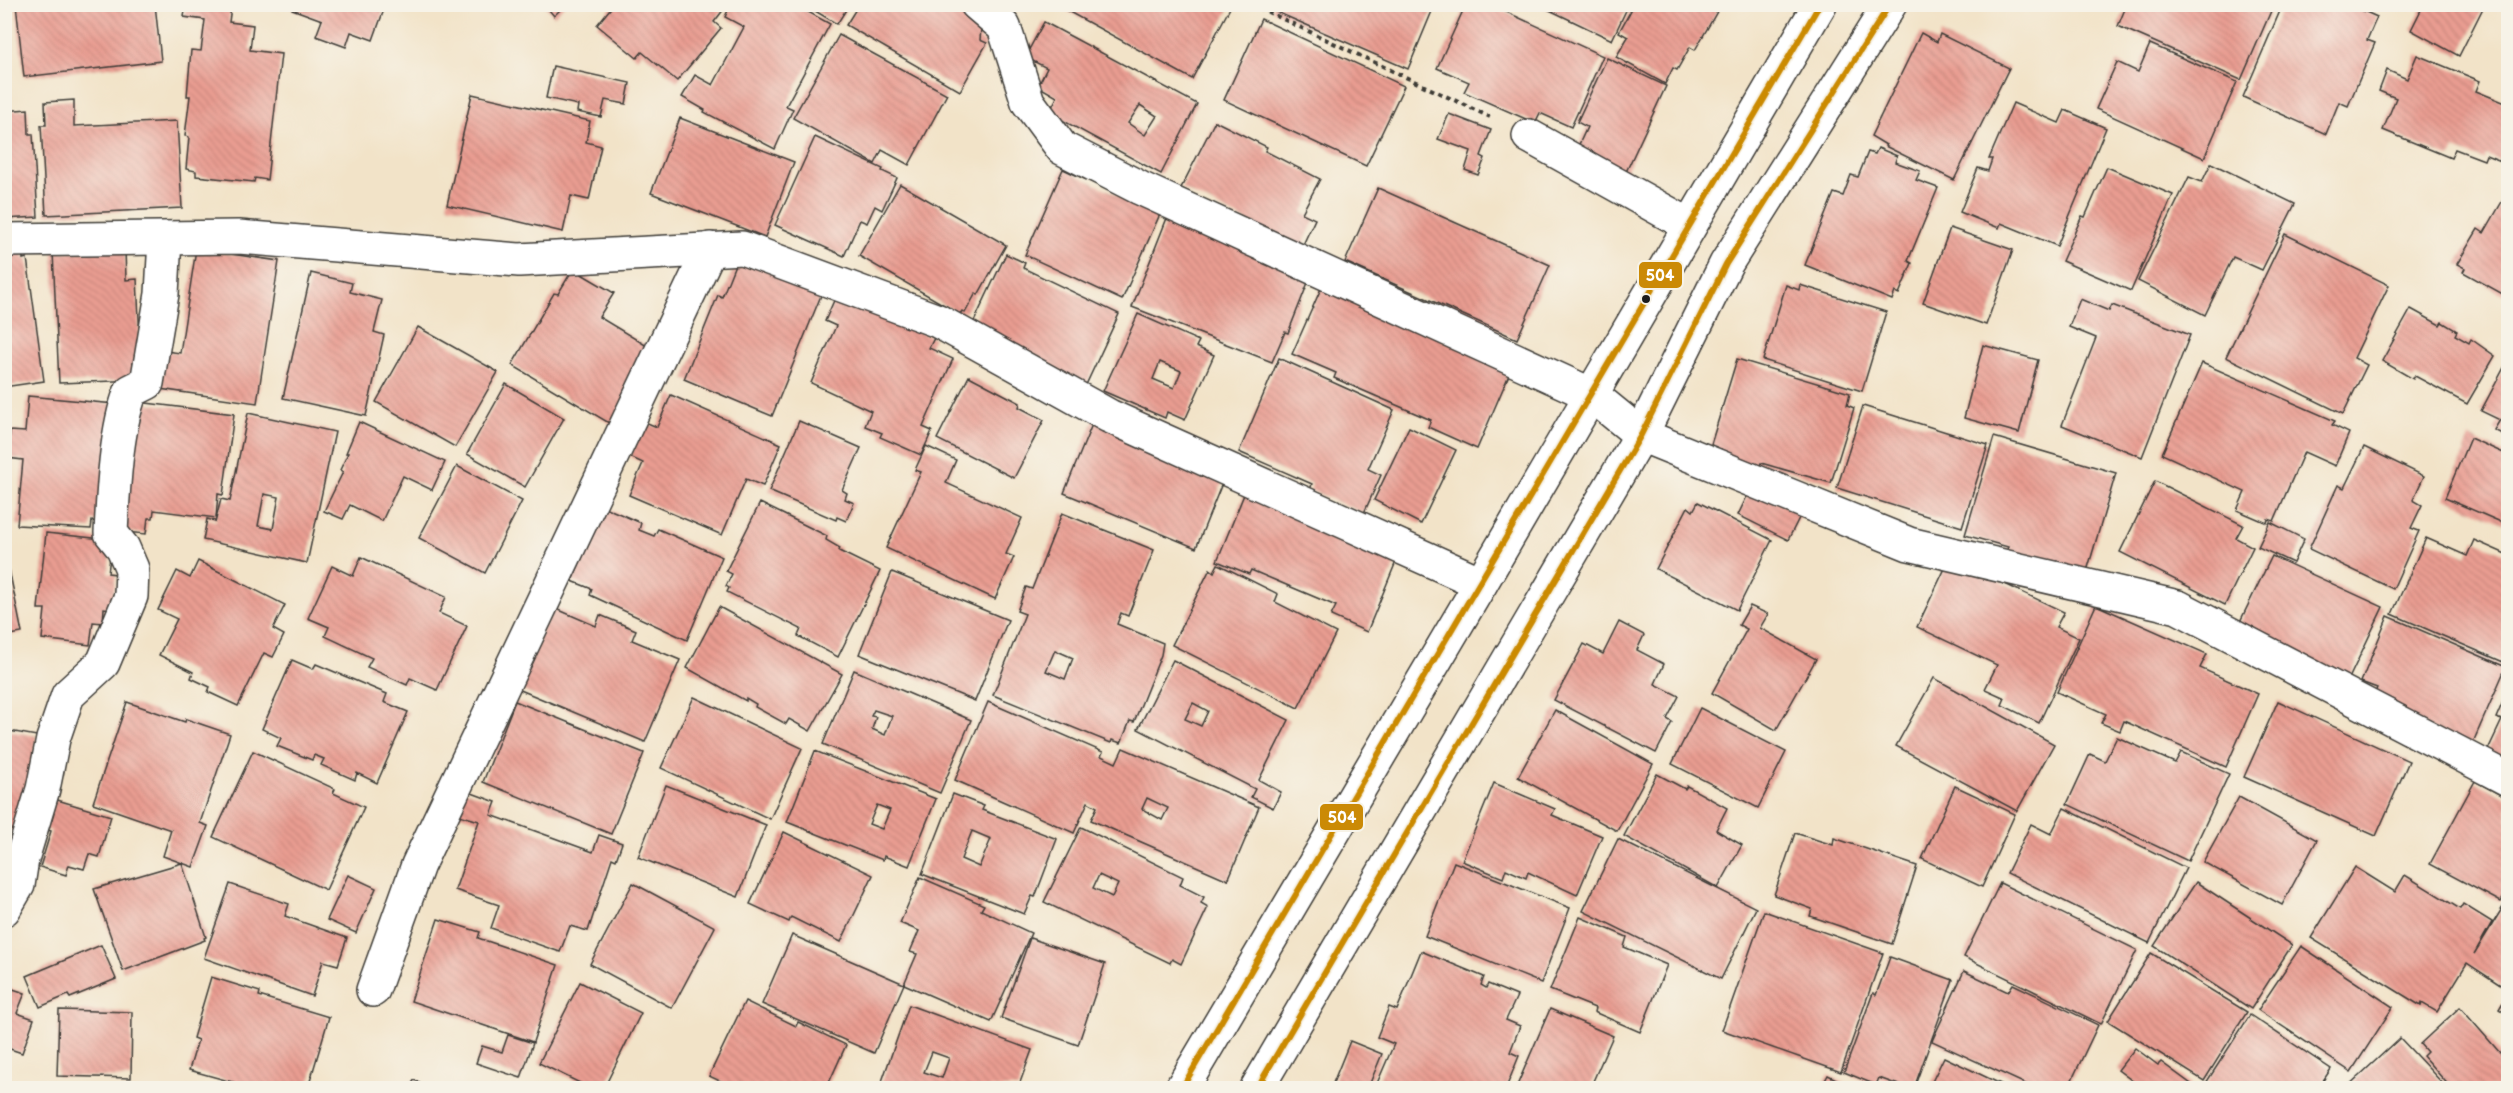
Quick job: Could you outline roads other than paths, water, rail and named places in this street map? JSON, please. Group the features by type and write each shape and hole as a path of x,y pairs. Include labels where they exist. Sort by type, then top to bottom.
{"street":[{"path":"977,4 1004,27 1028,102 1062,148 1140,188 1592,395 1641,435 1910,544 2178,607 2508,779"},
{"path":"1182,1089 1820,4"},
{"path":"1257,1089 1641,435 1726,264 1890,4"},
{"path":"1529,136 1689,225"},
{"path":"4,240 239,237 519,260 742,248 938,321 1109,416 1481,583"},
{"path":"4,909 18,885 13,857 43,789 53,739 68,695 103,663 131,596 132,569 123,548 111,534 112,513 123,410 131,391 147,383 162,294 165,239"},
{"path":"373,990 417,865 710,249"}]}
